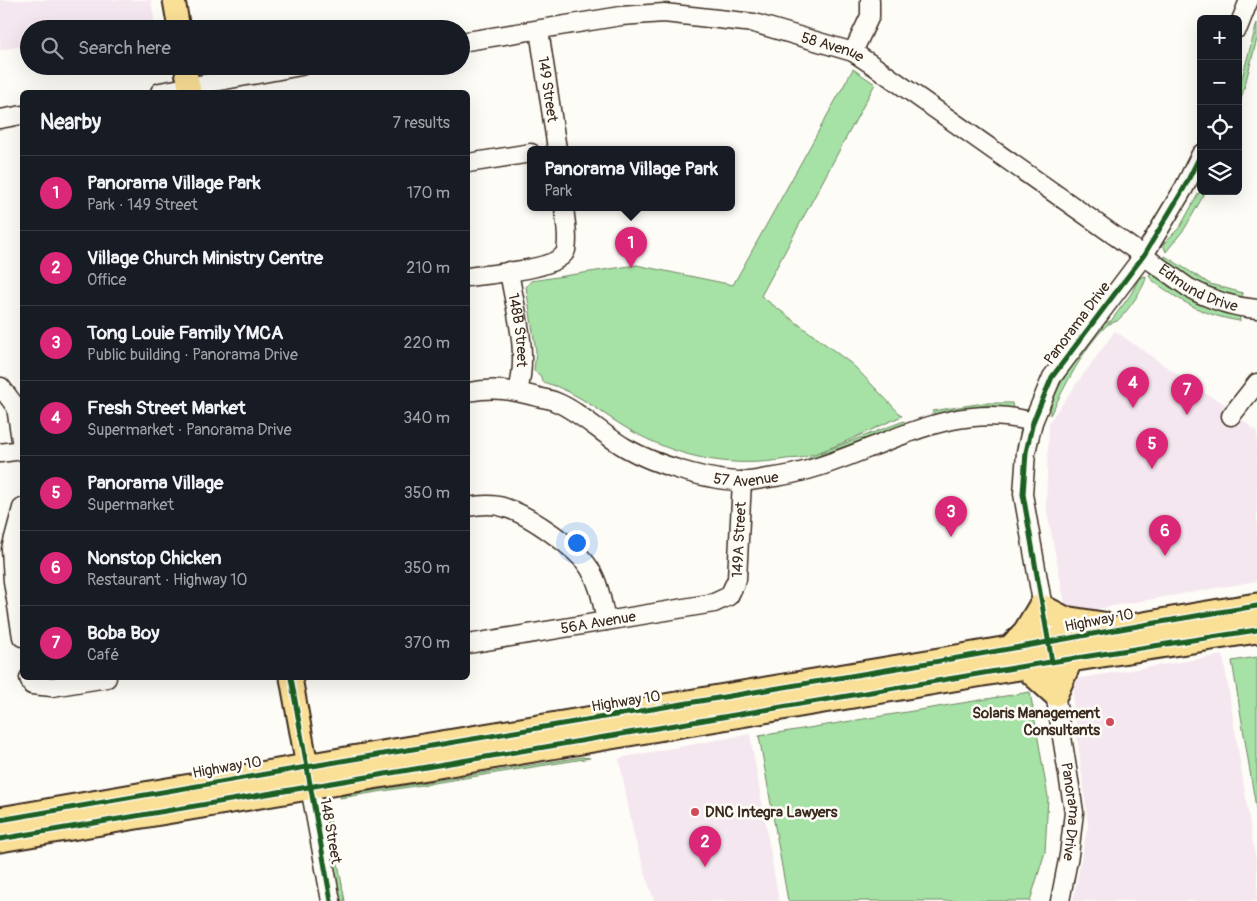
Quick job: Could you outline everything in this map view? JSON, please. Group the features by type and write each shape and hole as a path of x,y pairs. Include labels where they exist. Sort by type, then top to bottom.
{"highway":[{"name":"Highway 10","path":"1057,655 1120,628 1257,606"},
{"path":"1055,693 1018,657 1026,632 1041,607 1064,619 1120,628"},
{"name":"Highway 10","path":"0,820 309,776 1018,657 1057,655 1257,630"},
{"path":"1055,693 1057,655"},
{"name":"Highway 10","path":"0,839 309,776"}],"main road":[{"path":"174,0 177,20"},
{"path":"186,75 189,90"},
{"name":"148 Street","path":"291,680 309,776"}],"street":[{"path":"853,52 870,16 870,0"},
{"path":"1242,18 1249,0"},
{"name":"58 Avenue","path":"470,41 621,16 664,13 754,24 853,52 1144,255"},
{"name":"149 Street","path":"539,30 557,146"},
{"path":"189,90 259,75"},
{"path":"0,119 20,115"},
{"path":"470,163 527,154"},
{"name":"Panorama Drive","path":"1057,655 1041,607 1023,494 1026,452 1033,422 1052,377 1144,255 1184,188 1197,162"},
{"path":"470,277 544,265 563,256 566,249 564,211"},
{"name":"Edmund Drive","path":"1144,255 1189,288 1209,299 1226,305 1257,309"},
{"name":"148B Street","path":"509,271 523,350 521,379 518,391"},
{"path":"1231,416 1257,383"},
{"path":"1,387 16,407 20,434"},
{"name":"57 Avenue","path":"470,392 492,388 518,391 557,402 627,449 663,465 742,481 788,476 827,466 912,430 947,419 1002,415 1033,422"},
{"path":"0,454 20,449"},
{"name":"149A Street","path":"729,596 737,579 742,481"},
{"path":"470,507 478,505 506,508 528,519 577,552 590,569 599,586 606,621"},
{"path":"20,515 11,549 18,581 20,609"},
{"name":"56A Avenue","path":"470,644 714,603 729,596"},
{"path":"31,681 52,687 95,680"},
{"name":"Panorama Drive","path":"1055,693 1074,812 1069,855 1060,901"},
{"name":"148 Street","path":"309,776 331,901"}],"shaded area":[{"path":"0,0 151,0 154,20 20,20 20,47 0,50"},
{"path":"1115,331 1203,392 1223,403 1257,432 1257,581 1067,614 1046,506 1049,422"},
{"path":"1223,655 1257,868 1257,901 1073,901 1088,825 1073,701 1075,679"},
{"path":"750,734 779,901 654,901 634,836 619,758"}],"green space":[{"path":"1257,23 1257,39 1242,96 1242,77"},
{"path":"853,69 875,84 761,296 853,365 902,416 842,443 802,458 767,462 729,462 692,456 656,443 627,428 569,392 543,382 540,375 534,371 536,351 526,287 531,281 636,265 733,285"},
{"path":"1198,195 1204,195 1185,228 1166,252 1163,244 1180,227"},
{"path":"1165,256 1210,284 1243,293 1240,301 1203,286 1163,262"},
{"path":"1153,271 1165,280 1168,286 1197,304 1226,314 1239,313 1240,321 1215,315 1182,301 1151,279 1149,275"},
{"path":"1146,276 1143,286 1125,313 1117,321 1106,326 1090,345 1075,368 1050,415 1051,405 1056,394 1080,354 1104,323 1111,321 1131,294 1139,278"},
{"path":"984,403 1012,403 1013,410 988,405 934,414 932,411"},
{"path":"904,421 906,427 898,427 804,461 814,455"},
{"path":"1257,657 1257,814 1232,661"},
{"path":"1030,692 1048,797 1045,852 1030,901 788,901 759,736"},
{"path":"582,757 590,758 340,798 340,796"},
{"path":"327,804 345,901 340,901 325,816"}],"cycle path":[{"path":"1052,662 1023,494 1026,452 1033,422 1052,377 1144,255 1184,188 1197,162"},
{"path":"0,820 1257,606"},
{"path":"0,839 1025,666 1257,630"},
{"path":"291,680 331,901"}],"place":[{"name":"Panorama Village Park","path":"631,268"},
{"name":"Fresh Street Market","path":"1133,408"},
{"name":"Boba Boy","path":"1187,415"},
{"name":"Panorama Village","path":"1152,469"},
{"name":"Tong Louie Family YMCA","path":"951,537"},
{"name":"Nonstop Chicken","path":"1165,556"},
{"name":"Solaris Management Consultants","path":"1110,722"},
{"name":"DNC Integra Lawyers","path":"695,812"},
{"name":"Village Church Ministry Centre","path":"705,867"}]}
